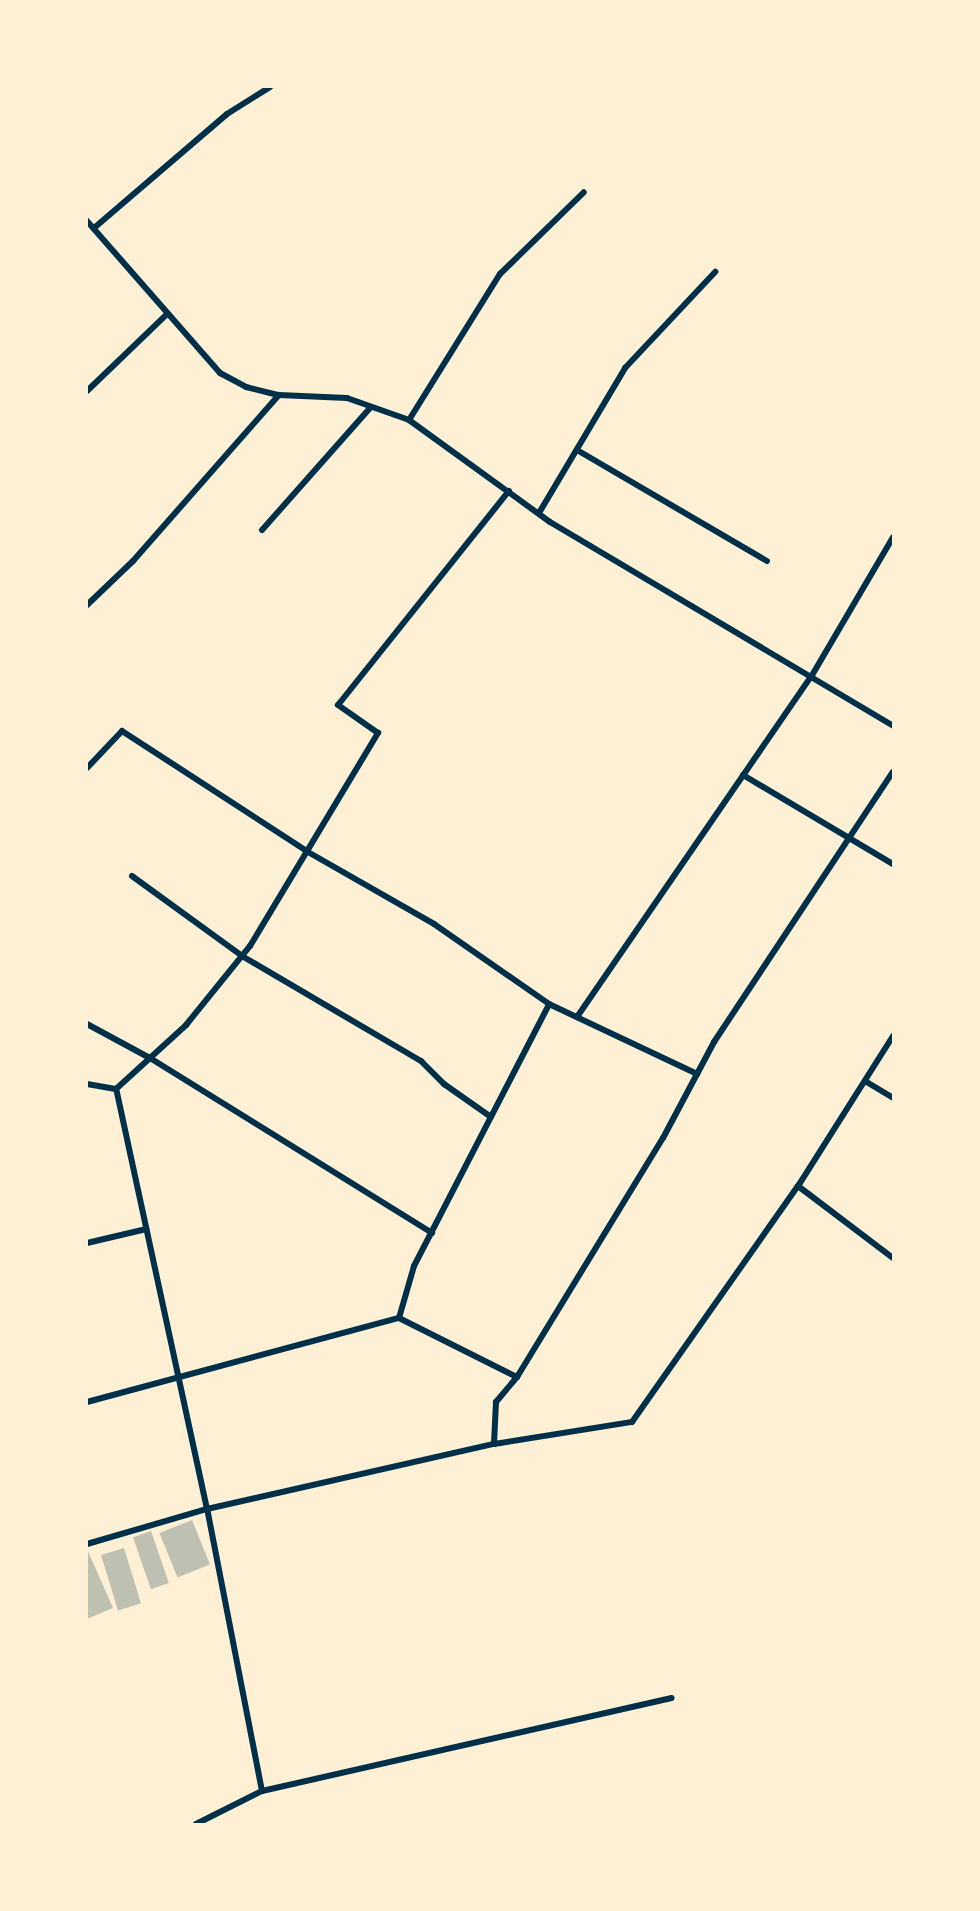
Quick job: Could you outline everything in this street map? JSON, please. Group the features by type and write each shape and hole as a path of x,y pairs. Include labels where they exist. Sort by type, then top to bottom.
{"street":[{"path":"94,228 227,114 265,88"},
{"path":"410,420 500,274 584,192"},
{"path":"87,221 220,373 246,387 279,394 347,398 410,420 539,513 893,726"},
{"path":"539,513 625,368 715,272"},
{"path":"87,391 168,313"},
{"path":"87,605 133,561 279,394"},
{"path":"262,530 371,406"},
{"path":"577,450 767,561"},
{"path":"116,1089 186,1025 242,956 308,852 378,733 338,705 509,491"},
{"path":"577,1017 811,677 893,537"},
{"path":"87,768 122,731 308,852 434,924 549,1004 697,1074"},
{"path":"494,1444 496,1402 517,1377 663,1137 697,1074 848,837 893,772"},
{"path":"743,775 893,864"},
{"path":"132,876 242,956 420,1061 444,1084 491,1117"},
{"path":"399,1318 414,1266 549,1004"},
{"path":"87,1024 150,1058 432,1233"},
{"path":"87,1544 207,1509 494,1444 632,1422 798,1186 893,1036"},
{"path":"865,1081 893,1098"},
{"path":"87,1084 116,1089"},
{"path":"116,1089 207,1509 262,1791"},
{"path":"798,1186 893,1258"},
{"path":"87,1243 146,1229"},
{"path":"87,1402 178,1380 399,1318 517,1377"},
{"path":"196,1824 262,1791 672,1698"}],"building":[{"path":"192,1520 210,1565 178,1578 160,1533"},
{"path":"151,1531 169,1583 151,1589 133,1537"},
{"path":"124,1548 141,1603 118,1610 101,1555"},
{"path":"87,1549 113,1608 87,1619"}]}
